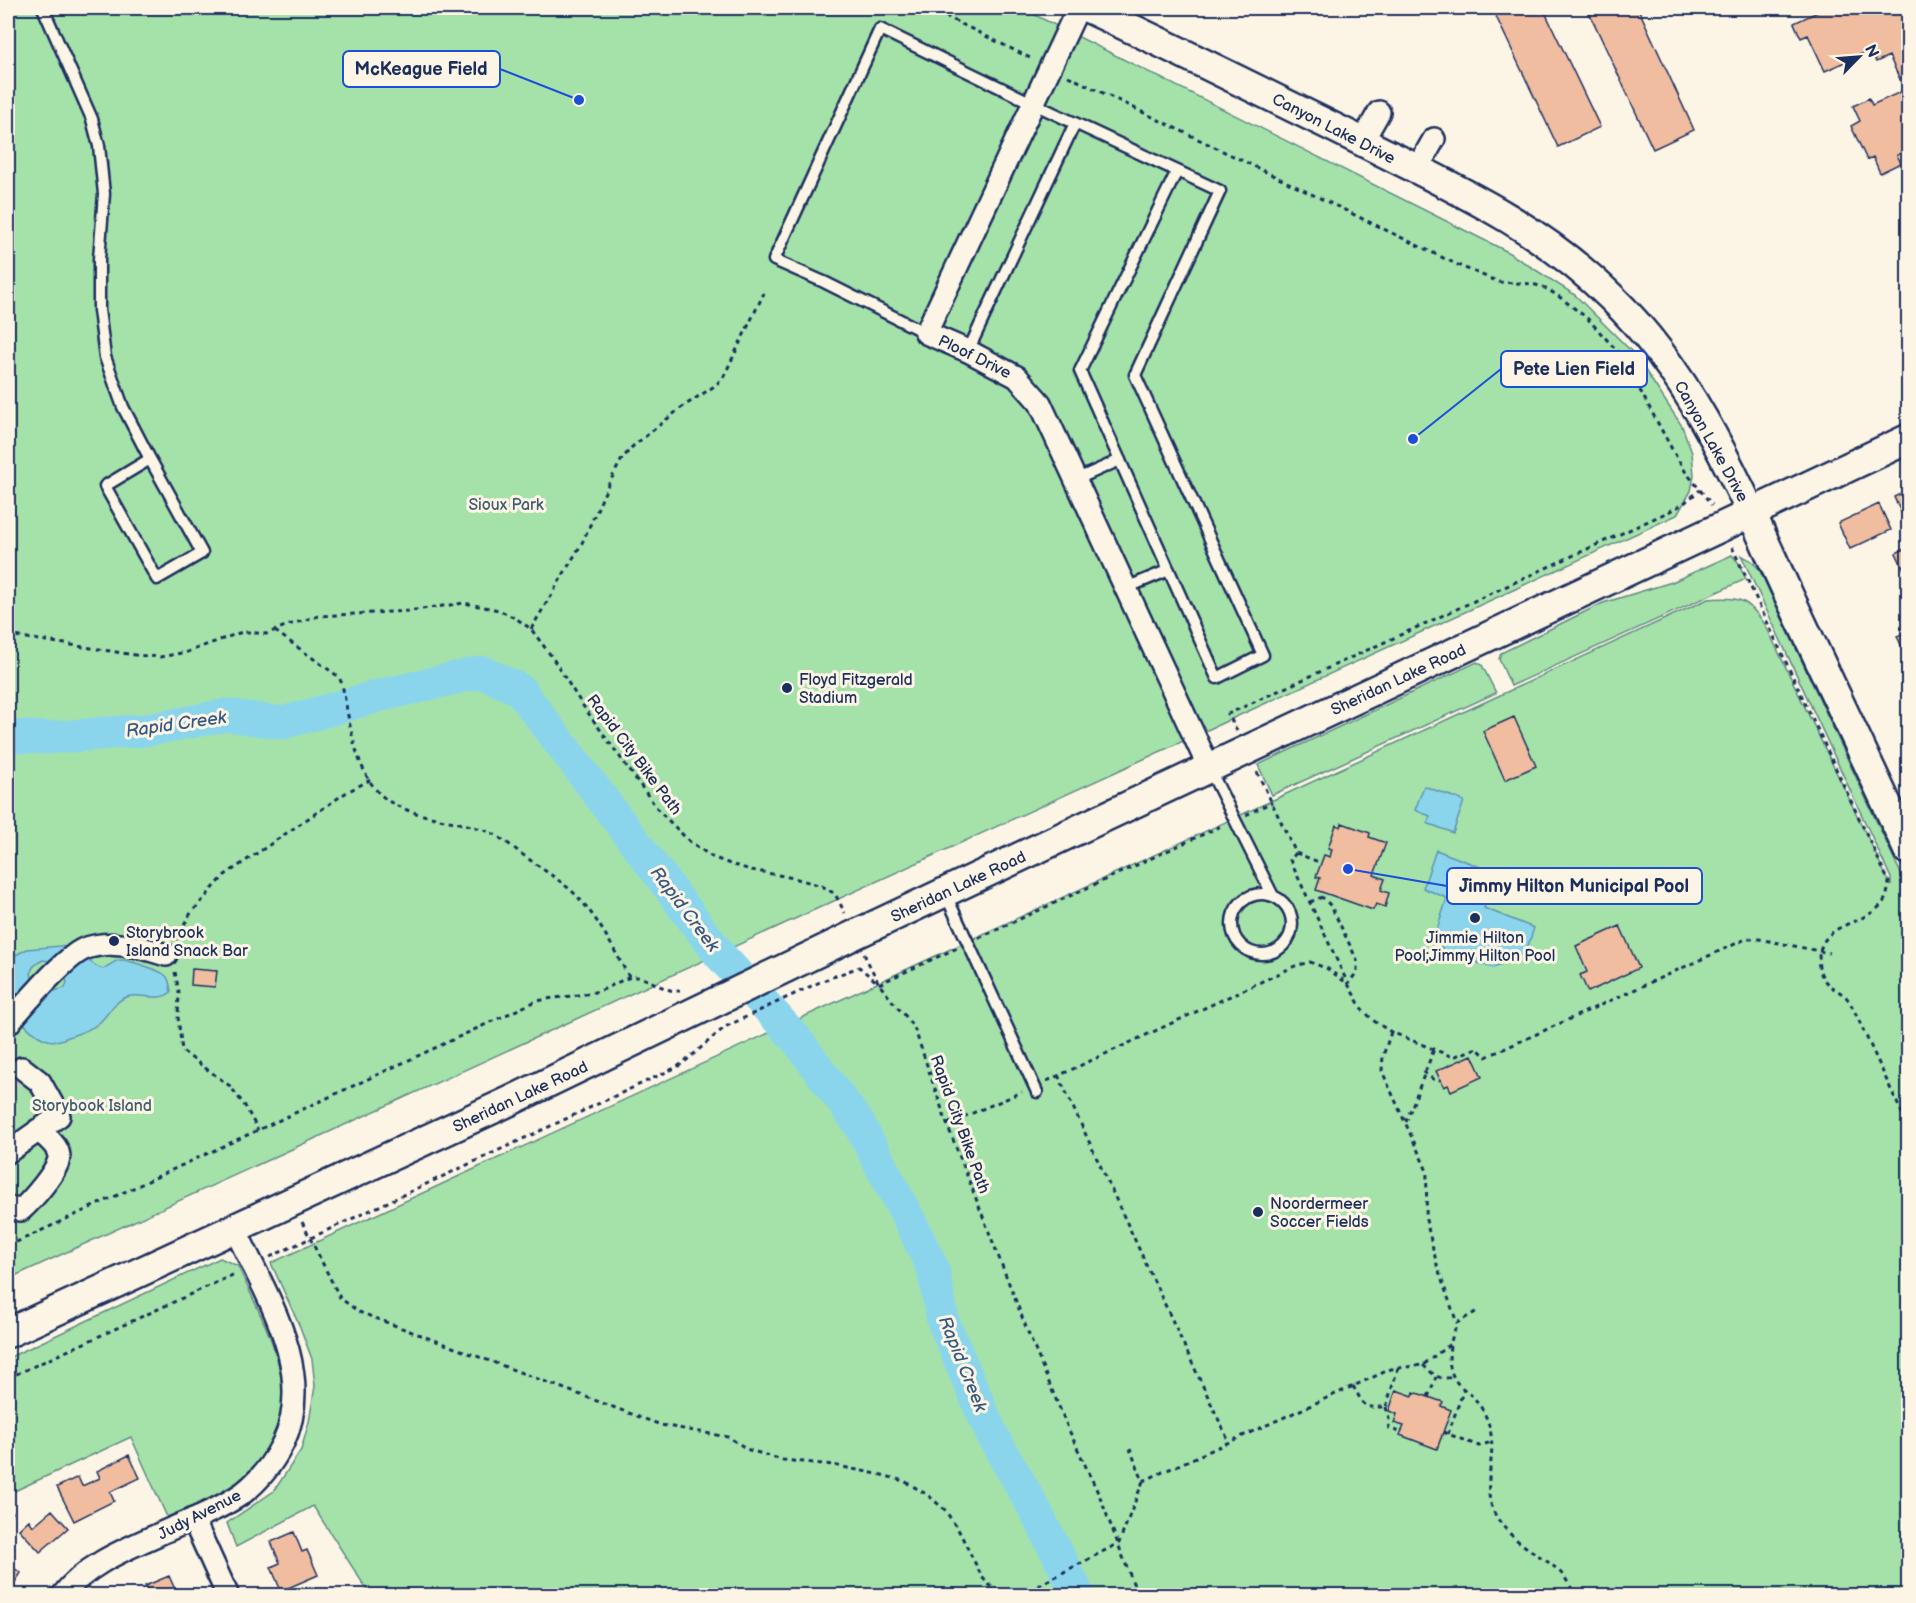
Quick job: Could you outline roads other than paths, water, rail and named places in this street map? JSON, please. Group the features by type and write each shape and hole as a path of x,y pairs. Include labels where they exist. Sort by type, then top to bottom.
{"street":[{"name":"Ploof Drive","path":"1078,8 927,333 968,351 1017,377 1040,403 1209,768"},
{"name":"Canyon Lake Drive","path":"1088,8 1219,70 1480,201 1536,235 1589,276 1619,304 1647,336 1684,385 1718,445 1908,846"},
{"path":"1362,142 1379,112"},
{"path":"1418,169 1434,139"},
{"name":"Sheridan Lake Road","path":"8,1333 510,1101 698,997 803,959 1908,439"},
{"path":"8,1024 57,970 80,951 103,944 148,949 166,955"},
{"path":"8,1152 59,1116 40,1082 22,1068"},
{"path":"8,1207 21,1210 58,1164 59,1155 54,1144 38,1130"},
{"name":"Judy Avenue","path":"62,1596 81,1577 118,1553 220,1506 244,1492 267,1470 287,1434 293,1414 295,1393 289,1352 282,1330 235,1229"},
{"path":"193,1519 228,1596"}],"lane":[{"path":"43,8 93,119 99,146 104,194 99,259 99,310 105,357 123,407 202,552 157,579 105,486 150,459"},
{"path":"927,333 774,260 880,29 1220,191 1135,375 1263,655 1217,678 1080,371 1177,171"},
{"path":"968,351 1075,123"},
{"path":"1075,480 1120,460"},
{"path":"1126,588 1169,570"},
{"path":"1209,768 1273,896 1287,909 1291,918 1292,928 1289,938 1283,945 1266,954 1247,951 1239,945 1234,936 1231,927 1232,917 1243,900 1263,894 1273,896"},
{"path":"944,892 1035,1089"}],"water":[{"path":"1424,786 1464,801 1453,833 1427,823 1430,816 1415,810"},
{"name":"Jimmie Hilton Pool;Jimmy Hilton Pool","path":"1436,850 1496,873 1484,908 1534,928 1526,952 1493,968 1443,951 1436,933 1447,898 1423,888"},
{"path":"61,946 80,954 103,969 120,960 136,963 165,975 171,992 160,997 134,996 122,999 93,1027 56,1041 42,1038 29,1029 8,1006 8,959 27,949","holes":["43,960 59,966 67,982 65,988 48,993 38,985 31,973 32,968"]}],"waterway":[{"name":"Rapid Creek","path":"8,736 47,738 147,730 227,715 282,723 382,695 482,672 520,690 720,955 797,1040 859,1124 933,1269 943,1321 992,1435 1034,1508 1079,1596"}],"tunnel":[{"path":"8,1080 22,1068"}],"place":[{"name":"McKeague Field","path":"579,100"},
{"name":"Pete Lien Field","path":"1413,439"},
{"name":"Floyd Fitzgerald Stadium","path":"787,688"},
{"name":"Jimmy Hilton Municipal Pool","path":"1348,869"},
{"name":"Jimmie Hilton Pool;Jimmy Hilton Pool","path":"1475,918"},
{"name":"Storybrook Island Snack Bar","path":"114,941"},
{"name":"Noordermeer Soccer Fields","path":"1258,1212"}],"park label":[{"name":"Sioux Park","path":"506,504"},
{"name":"Storybook Island","path":"92,1105"}]}
